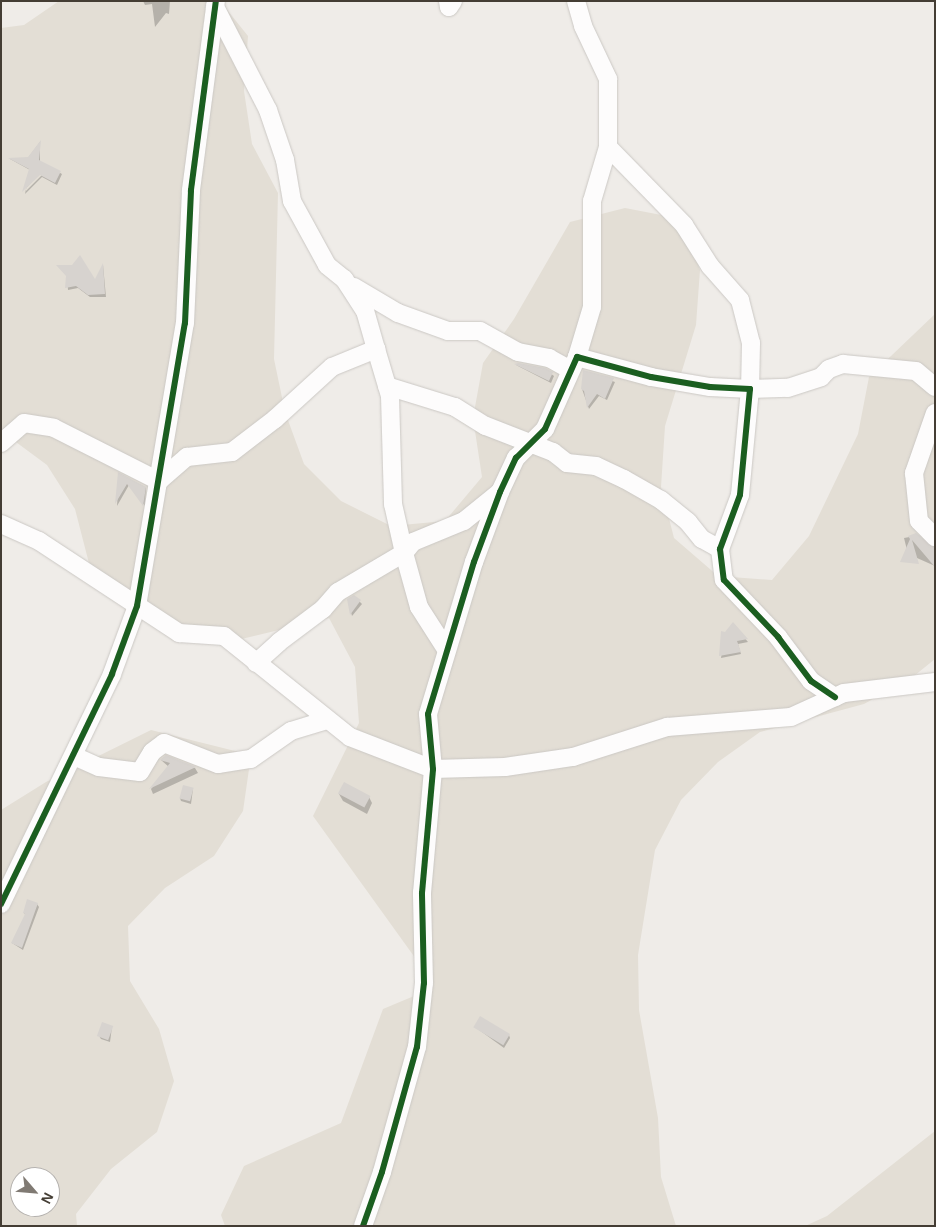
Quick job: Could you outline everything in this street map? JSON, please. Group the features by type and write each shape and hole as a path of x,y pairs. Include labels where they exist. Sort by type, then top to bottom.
{"street":[{"path":"448,1 449,7 453,1"},
{"path":"363,1226 382,1172 416,1047 424,983 422,893 433,769 428,714 446,649 500,492 516,458 545,430 574,363 592,307 592,201 608,147 608,79 576,1"},
{"path":"215,4 252,73 268,110 285,160 292,201 327,265 366,296 398,313 448,330 480,331 518,352 710,387 788,388 821,377 830,369 843,364 916,371 935,387"},
{"path":"1,904 112,674 136,606 185,323 191,190 215,4"},
{"path":"608,147 637,174 684,225 710,266 740,300 751,343 750,389 740,495 720,550 724,580 778,637 811,681 835,697"},
{"path":"344,279 365,311 386,386 393,504 418,607 446,649"},
{"path":"159,481 188,457 232,452 275,419 332,367 376,349"},
{"path":"386,386 456,407 486,426 553,452 567,463 596,466 624,479 661,500 688,522 702,539 720,550"},
{"path":"935,413 914,473 919,521 935,537"},
{"path":"1,443 24,423 54,428 159,481"},
{"path":"256,663 279,642 324,609 338,592 404,553 413,542 464,522 500,492"},
{"path":"1,524 40,541 103,580 136,606 179,633 224,636 350,738 433,769 505,767 573,757 667,727 791,717 844,693 935,682"},
{"path":"74,756 99,768 140,772 152,752 164,743 218,764 251,759 291,731 327,720"}],"shaded area":[{"path":"59,1 220,1 248,36 244,91 252,144 278,193 274,359 285,412 304,464 341,501 391,526 445,521 482,477 473,418 483,363 514,319 570,222 625,208 682,219 700,270 696,325 665,426 661,487 674,538 718,576 772,580 809,536 858,434 869,377 935,314 935,659 914,676 864,704 760,732 718,762 681,800 655,850 638,955 639,1010 658,1118 661,1177 676,1226 225,1226 221,1215 244,1166 341,1123 383,1009 426,991 426,973 313,816 359,723 355,667 329,618 221,644 173,622 92,575 75,509 47,465 1,431 1,28 24,25"},
{"path":"151,730 251,755 243,811 214,856 165,888 128,926 130,981 159,1029 174,1081 157,1132 111,1169 76,1214 77,1226 1,1226 1,810 46,782"},
{"path":"935,1131 935,1226 805,1226 827,1216"}],"building":[{"path":"41,140 39,160 61,171 55,183 40,175 22,192 29,169 8,158 28,157"},
{"path":"80,255 95,279 103,263 105,294 88,295 76,286 65,288 66,276 56,265 72,265"},
{"path":"518,363 545,368 553,372 549,381 514,364"},
{"path":"583,370 614,378 605,399 597,394 587,408 584,391 581,389"},
{"path":"118,472 146,487 143,506 127,484 115,504"},
{"path":"916,533 935,547 935,567 912,540 919,564 900,562 910,539 908,536"},
{"path":"354,595 361,600 350,615 347,599"},
{"path":"733,622 748,639 737,641 741,652 719,656 721,631 725,632"},
{"path":"166,755 196,767 149,789 170,763 160,760"},
{"path":"344,782 370,796 364,808 338,793"},
{"path":"183,785 194,788 190,801 179,799"},
{"path":"27,899 38,903 22,948 11,943 25,914 23,913"},
{"path":"480,1016 510,1034 503,1045 473,1027"},
{"path":"102,1022 113,1026 108,1040 97,1036"}],"cycle path":[{"path":"1,904 112,674 137,606 185,323 191,190 216,1"},
{"path":"363,1226 382,1172 417,1047 424,983 422,893 433,769 428,714 474,562 500,492 516,458 545,429 577,357 651,377 710,387 750,389 740,495 720,549 724,580 778,637 811,681 835,697"}]}
